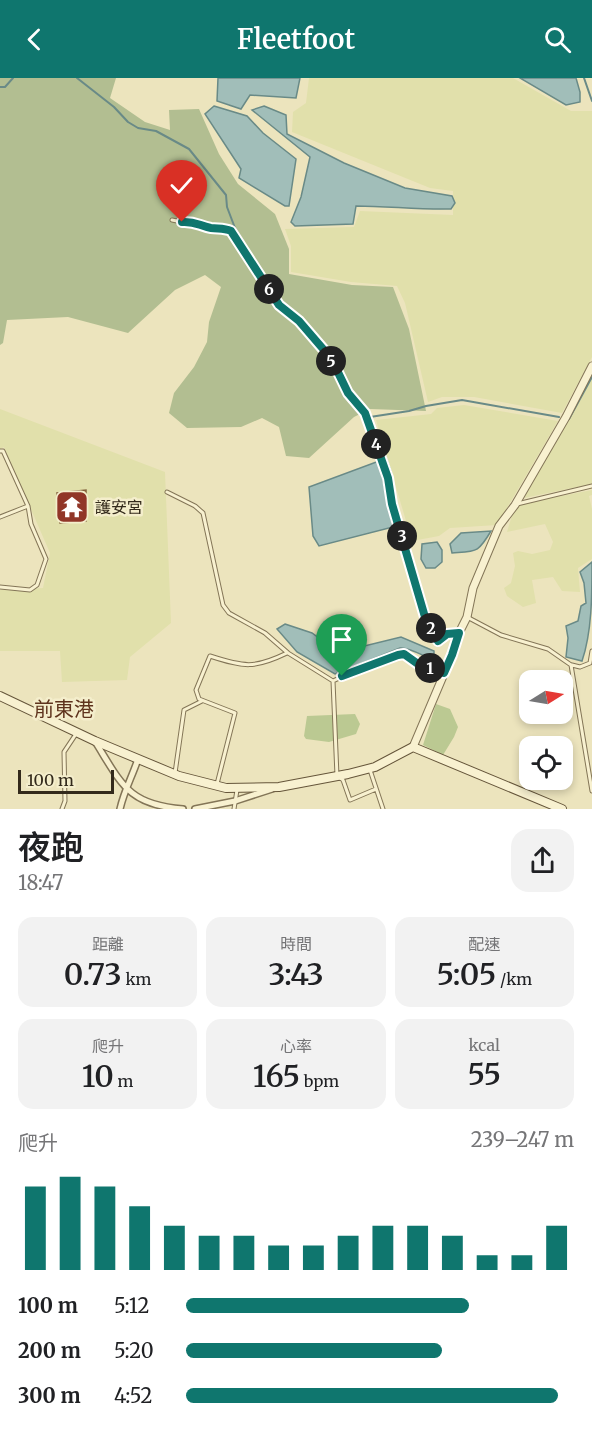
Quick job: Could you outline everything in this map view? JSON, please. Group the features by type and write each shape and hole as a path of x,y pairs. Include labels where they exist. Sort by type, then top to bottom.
{"main road":[{"path":"0,696 77,733 174,775 216,786 279,787 338,776 370,768 413,747 562,809"}],"street":[{"path":"413,747 452,655 466,617 473,588 499,526 515,505 566,417 592,366"},
{"path":"95,741 133,796 152,805 183,809"},
{"path":"120,809 126,787 130,783 138,759"},
{"path":"195,809 235,801 279,787"}],"lane":[{"path":"172,220 195,222 210,228 225,228 231,231 279,305 299,321 334,364 348,393 365,413 388,478 392,504 425,617 438,641 447,634 459,633"},
{"path":"0,451 3,450 28,506 31,524 46,559 37,585 30,590 0,587"},
{"path":"515,505 592,486"},
{"path":"167,492 195,506 203,513 223,604 229,613 266,633 288,653 333,681"},
{"path":"0,517 28,506"},
{"path":"466,617 501,635 548,649 580,667 590,663 592,651"},
{"path":"216,786 235,713 199,699 196,690 210,656 237,665 252,666 288,653"},
{"path":"333,681 358,669 404,654 418,664 444,673"},
{"path":"571,664 592,791"},
{"path":"333,681 338,776 343,780 350,800 376,789"},
{"path":"174,775 184,710 203,700"},
{"path":"62,809 65,801 64,752 77,733"},
{"path":"370,768 383,809"},
{"path":"234,809 237,788"}],"green space":[{"path":"0,78 116,78 110,98 145,122 170,130 169,110 199,109 219,154 238,184 275,214 289,249 289,274 352,285 393,287 409,329 426,411 370,409 354,417 309,458 286,456 279,427 262,418 241,427 187,428 169,413 174,393 194,367 207,342 209,322 221,287 205,275 175,290 128,333 68,317 7,320 3,343 0,345"},
{"path":"309,78 513,78 571,111 592,111 592,357 562,413 474,397 442,397 428,402 405,303 397,286 351,282 291,272 291,246 285,229 354,227 360,211 453,215 453,191 430,188 292,132 293,112 306,103"},
{"path":"592,376 592,484 524,498"},
{"path":"464,405 558,421 497,525 450,528 439,536 412,541 376,420 431,414 437,408"},
{"path":"0,409 165,472 171,623 130,657 127,680 62,682 60,651 0,651 0,590 43,588 50,553 4,447 0,449"},
{"path":"592,490 592,495 589,496 592,509 592,559 578,568 580,592 562,591 553,577 532,580 536,603 523,607 507,596 504,588 511,583 515,566 513,553 518,551 532,554 550,550 553,542 545,524 507,532 515,505"},
{"path":"436,704 450,709 458,727 443,755 423,745"},
{"path":"355,714 360,724 356,734 329,742 306,739 304,736 307,716"}],"water":[{"path":"218,78 300,78 296,98 250,95 241,109 217,101"},
{"path":"520,78 576,78 580,102 566,105"},
{"path":"214,106 247,116 263,133 296,159 289,206 285,206 239,178 241,169 205,114"},
{"path":"264,106 286,115 287,134 344,163 405,188 452,196 455,203 451,209 356,206 353,224 295,226 291,222 301,197 310,157 252,110"},
{"path":"379,461 393,527 319,546 313,536 309,487"},
{"path":"491,531 476,550 452,553 450,544 461,533"},
{"path":"437,542 442,550 442,562 435,568 426,568 421,559 422,544"},
{"path":"592,562 590,626 582,661 566,657 568,638 566,626 578,621 581,606 586,603 584,583 580,572"},
{"path":"285,624 312,633 335,650 348,650 401,637 434,651 434,660 412,650 400,648 335,674 297,652 277,629"}],"building":[{"name":"護安宮","path":"86,490 86,521 60,523 57,493"}],"waterway":[{"path":"0,87 5,87 13,78"},
{"path":"77,78 114,107 128,122 138,128 156,131 189,149 226,195 227,207 235,228 265,279 282,302 326,347 350,392 361,406"},
{"path":"584,78 592,101"},
{"path":"569,419 592,377"},
{"path":"370,417 462,400 559,417"},
{"path":"366,413 376,431 391,472 396,505 408,540"}],"place":[{"name":"護安宮","path":"72,507"}],"district":[{"name":"前東港","path":"64,709"}],"route":[{"path":"182,222 195,222 210,228 225,228 231,231 279,305 299,321 334,364 348,393 365,413 388,478 392,504 425,617 438,641 447,634 459,633 444,673 418,664 404,654 342,676"}]}
